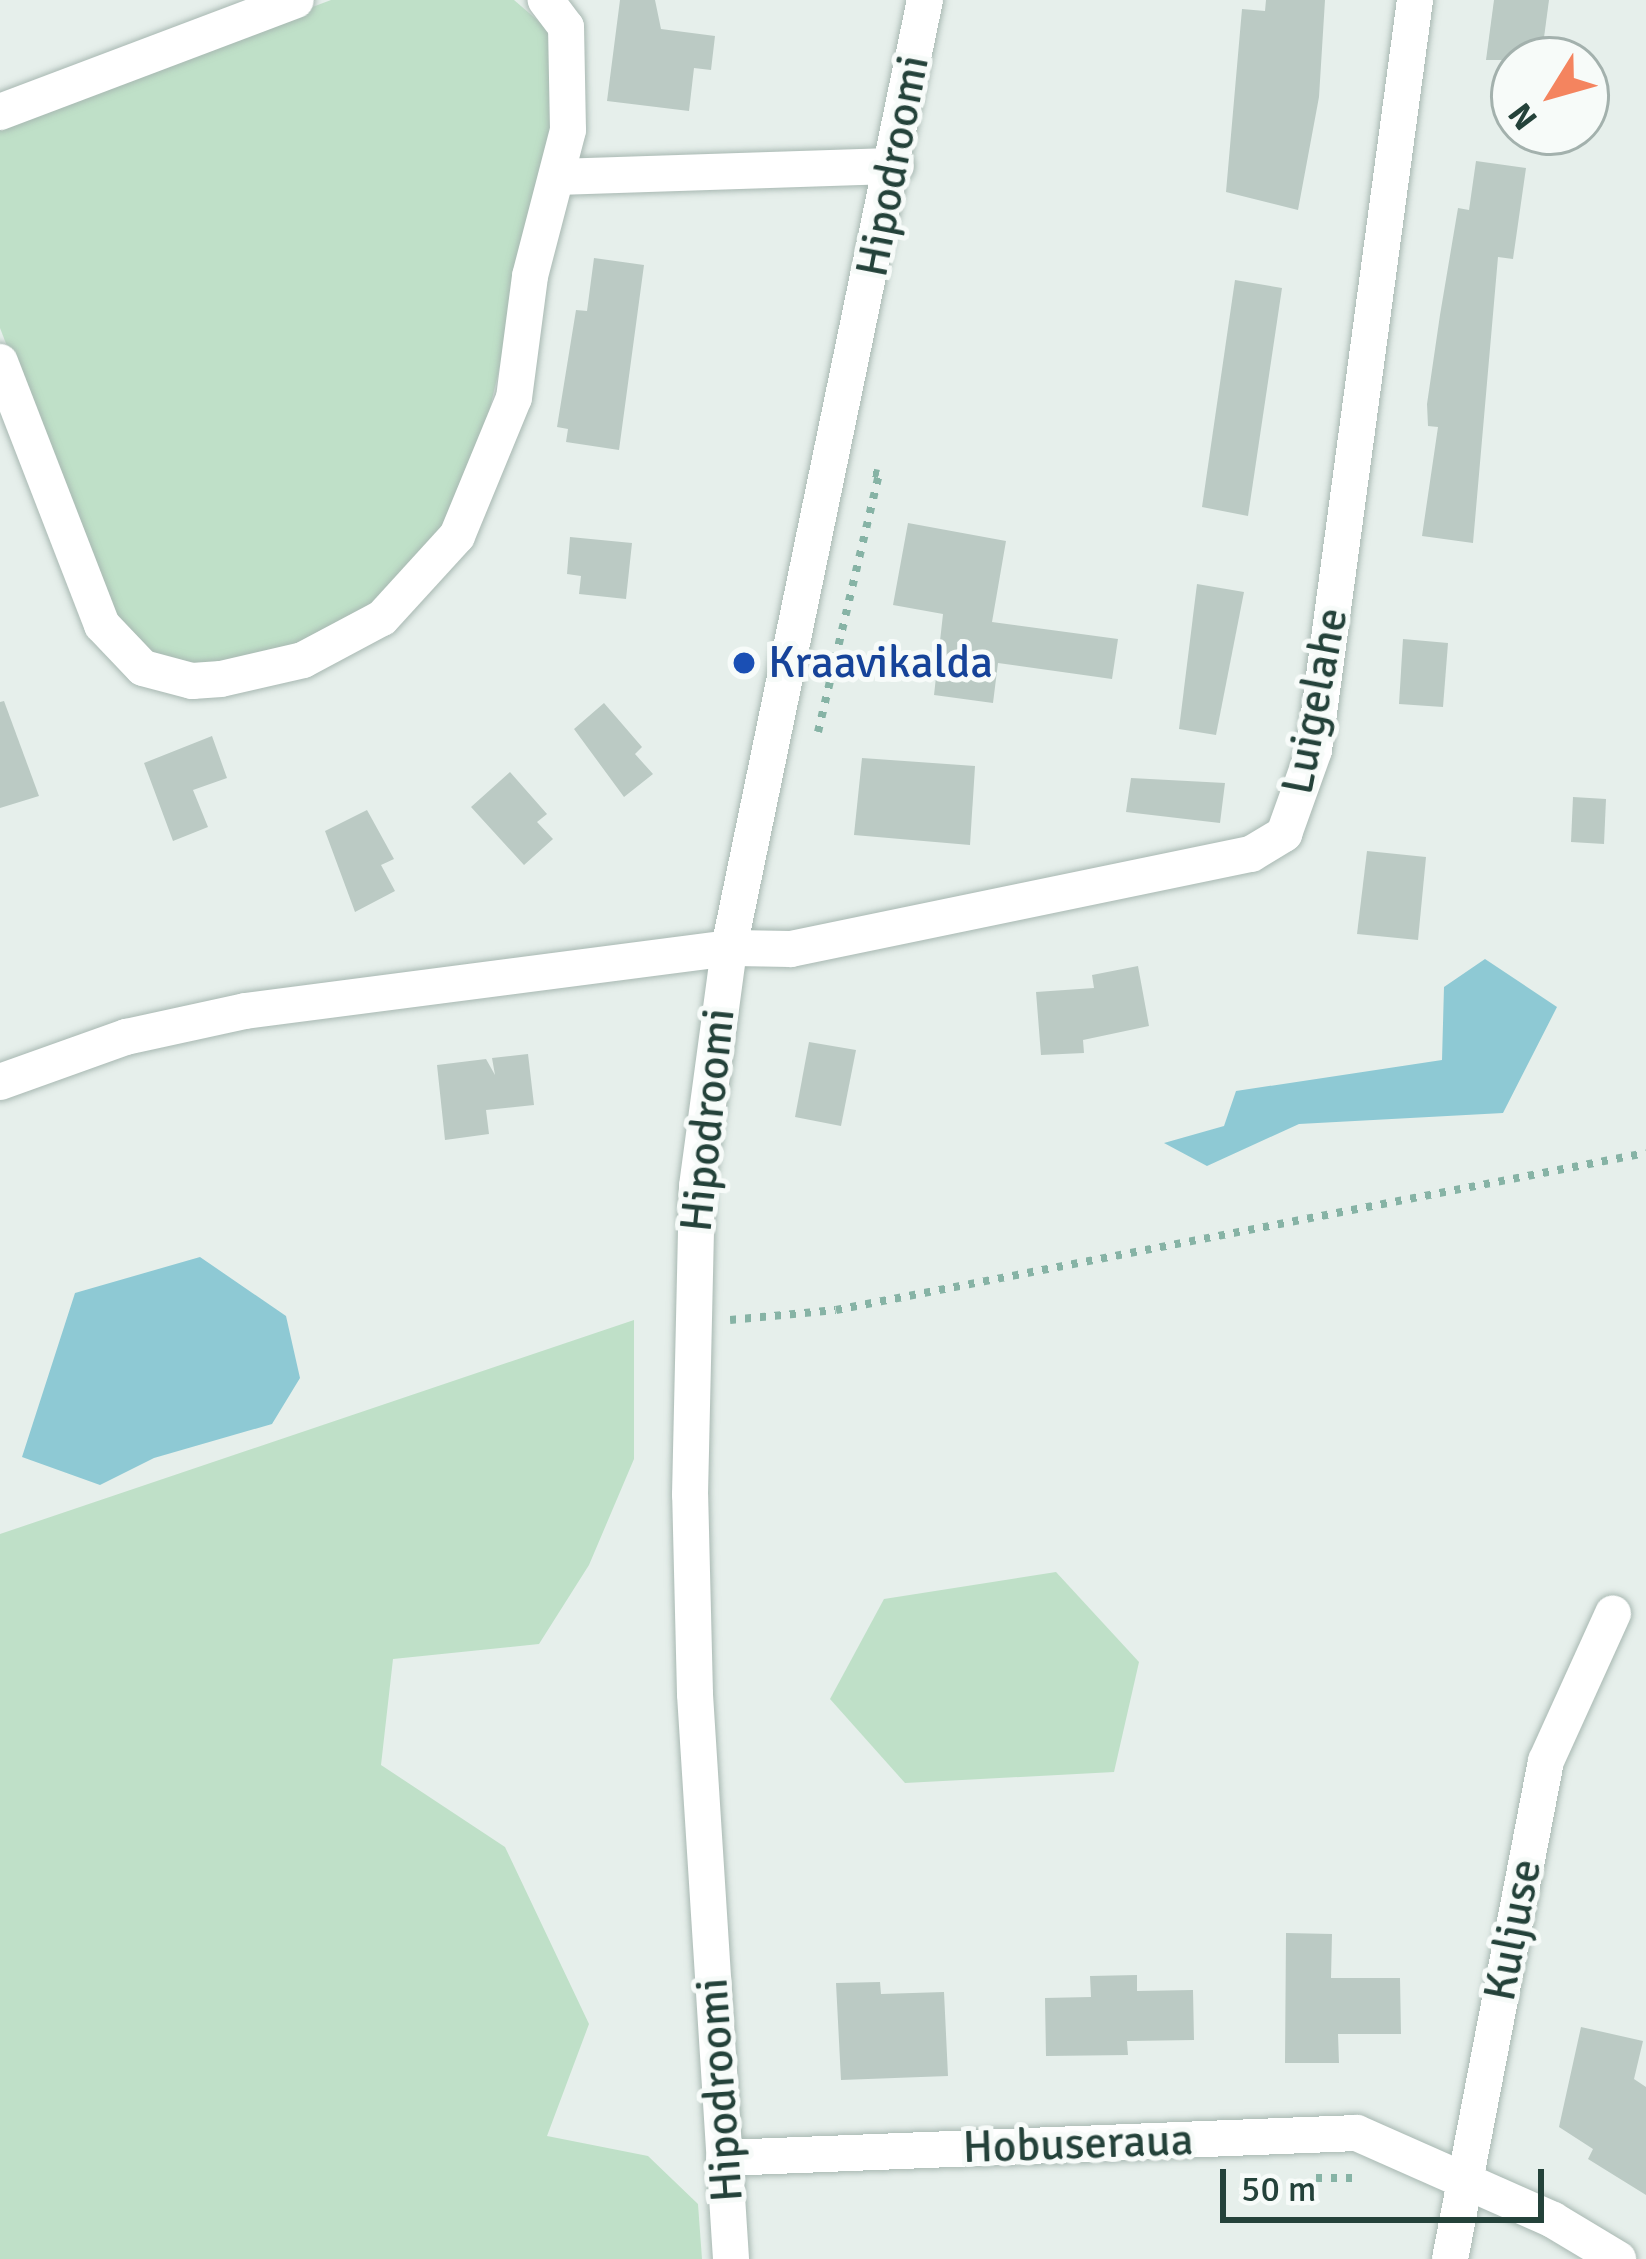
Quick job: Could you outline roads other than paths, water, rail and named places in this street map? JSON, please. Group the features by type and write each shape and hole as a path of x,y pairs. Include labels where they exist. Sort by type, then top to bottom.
{"street":[{"path":"0,112 296,0"},
{"path":"1,369 102,625 121,651 143,668 192,681 303,660 382,618 457,536 514,398 530,276 560,178 572,68 566,27 546,0"},
{"name":"Hipodroomi","path":"731,2259 695,1694 710,1322 697,1186 729,948 896,166 925,0"},
{"name":"Luigelahe","path":"729,948 791,949 1081,890 1251,854 1284,834 1315,750 1415,0"},
{"path":"560,178 896,166"},
{"path":"0,1082 126,1037 245,1011 729,948"},
{"name":"Kuljuse","path":"1450,2259 1546,1761 1613,1613"},
{"name":"Hobuseraua","path":"724,2158 1357,2133 1466,2181 1618,2259"}],"water":[{"path":"1485,959 1557,1007 1503,1113 1299,1124 1207,1166 1164,1143 1224,1126 1236,1091 1442,1060 1444,987"},
{"path":"200,1257 286,1316 300,1378 272,1424 154,1458 100,1485 22,1457 75,1293"}],"place":[{"name":"Kraavikalda","path":"744,663"}]}
